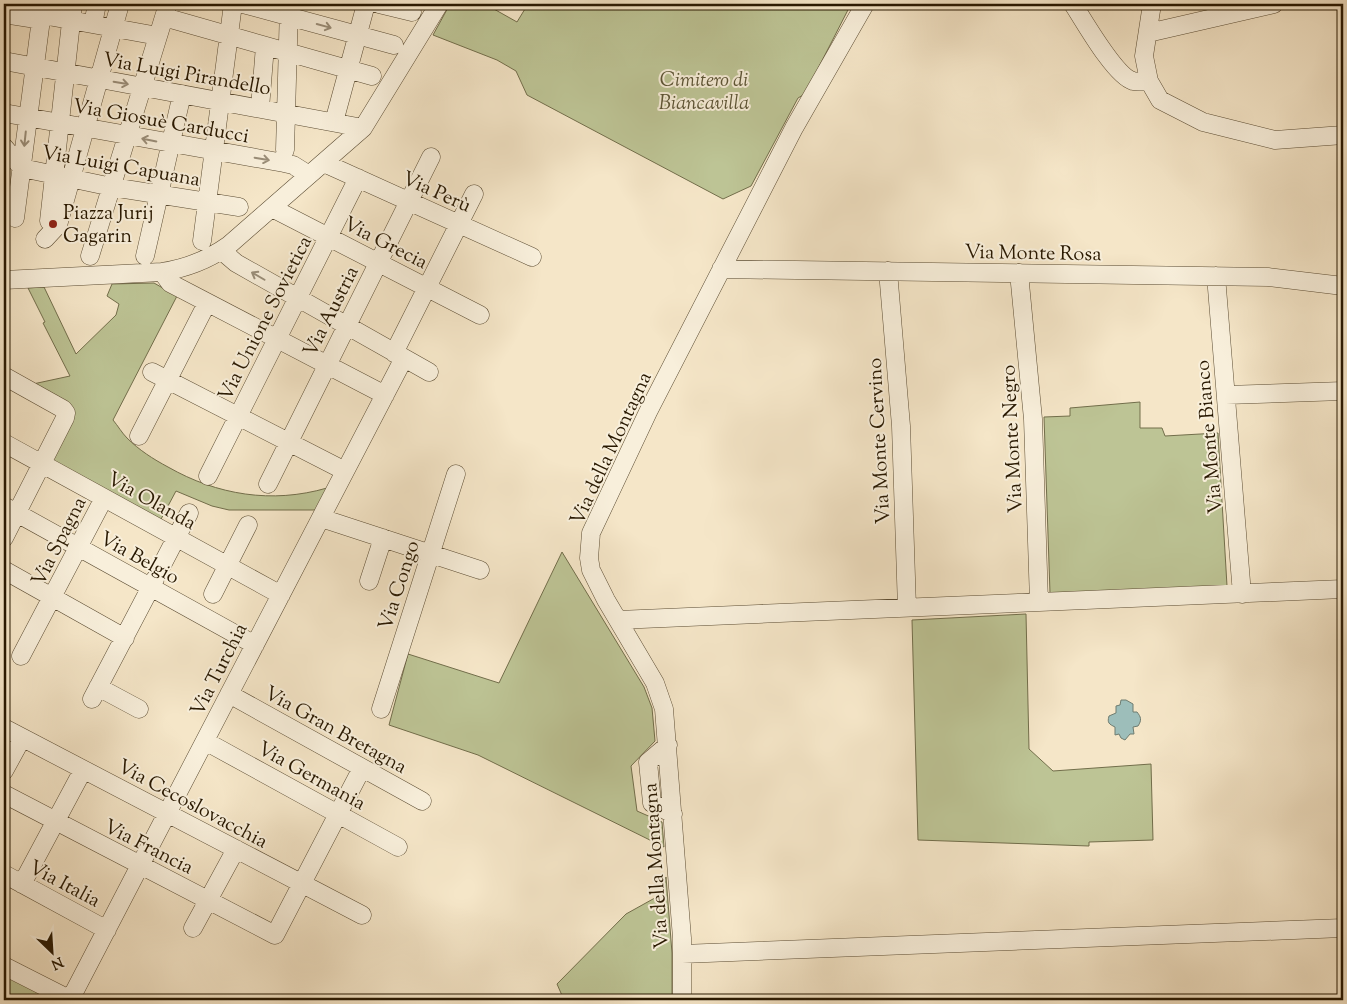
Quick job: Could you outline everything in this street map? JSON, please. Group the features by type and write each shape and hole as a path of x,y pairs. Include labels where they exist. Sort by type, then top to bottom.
{"street":[{"path":"93,24 97,4"},
{"path":"62,177 85,128 120,4"},
{"path":"202,241 234,4"},
{"path":"243,4 289,10 358,35 394,45"},
{"path":"334,122 366,4"},
{"path":"379,4 412,12"},
{"path":"4,280 162,272 182,269 199,263 222,251 363,128 439,4"},
{"name":"Via della Montagna","path":"682,1000 682,954 664,709 655,683 591,570 589,558 591,533 648,412 794,128 865,4"},
{"path":"1073,4 1118,70 1133,81 1149,81"},
{"path":"1152,4 1144,56 1145,69 1149,81 1160,100 1203,122 1275,140 1343,135"},
{"path":"1148,33 1274,4"},
{"path":"90,256 166,10 229,36 372,76"},
{"path":"285,150 289,10"},
{"path":"42,11 48,16 72,12 93,24 158,36"},
{"path":"4,14 36,19 42,11"},
{"path":"15,218 42,11"},
{"path":"62,177 59,123 72,12"},
{"path":"260,108 265,46"},
{"name":"Via Luigi Pirandello","path":"4,61 363,128"},
{"path":"145,256 182,94"},
{"name":"Via Giosuè Carducci","path":"4,113 293,165 309,175"},
{"name":"Via Luigi Capuana","path":"4,148 22,168 112,187 239,207"},
{"name":"Via Austria","path":"268,484 431,157"},
{"name":"Via Perù","path":"324,163 532,257"},
{"name":"Via Unione Sovietica","path":"208,476 358,178"},
{"name":"Via Turchia","path":"70,1000 385,395 426,287 474,194"},
{"name":"Via Grecia","path":"272,208 480,315"},
{"path":"222,251 236,263 429,372"},
{"name":"Via Monte Rosa","path":"721,269 1268,277 1343,286"},
{"path":"162,272 170,283 385,395"},
{"name":"Via Monte Cervino","path":"888,272 901,426 907,608"},
{"name":"Via Monte Negro","path":"1019,273 1033,418 1039,602"},
{"name":"Via Monte Bianco","path":"1216,276 1242,594"},
{"path":"138,436 160,376 207,303"},
{"path":"160,376 345,471"},
{"path":"4,538 10,510 42,464 66,413 63,409 7,384"},
{"path":"1226,395 1343,391"},
{"name":"Via Olanda","path":"4,443 281,595"},
{"name":"Via Congo","path":"381,710 456,474"},
{"name":"Via Spagna","path":"21,656 104,498"},
{"name":"Via Belgio","path":"10,510 78,547 156,577 255,645"},
{"path":"139,709 95,693 189,514"},
{"path":"321,518 480,570"},
{"path":"213,594 248,525"},
{"path":"369,581 383,538"},
{"path":"4,570 125,638"},
{"path":"618,620 1343,590"},
{"name":"Via Gran Bretagna","path":"229,694 422,801"},
{"name":"Via Cecoslovacchia","path":"4,728 362,915"},
{"path":"4,771 22,738"},
{"name":"Via Germania","path":"205,741 398,847"},
{"path":"302,884 362,768"},
{"path":"22,884 83,770"},
{"name":"Via Francia","path":"4,794 275,935 302,884"},
{"path":"193,928 236,849"},
{"name":"Via Italia","path":"4,874 107,930"},
{"path":"682,954 1343,928"},
{"path":"4,966 70,1000"}],"green space":[{"name":"Cimitero di Biancavilla","path":"450,4 485,4 517,22 528,4 851,4 805,94 798,98 751,186 723,199 527,95 516,71 497,60 433,35"},
{"path":"154,283 177,296 113,420 127,438 146,454 187,477 206,484 225,490 265,496 306,493 327,488 317,510 229,510 212,506 176,491 160,521 50,459 72,419 33,384 70,376 43,323 45,322 28,288 44,287 76,354 116,315 119,304 107,296 112,284"},
{"path":"1140,402 1140,428 1162,428 1165,436 1218,433 1227,586 1050,593 1044,417 1070,416 1070,408"},
{"path":"562,552 644,687 652,708 655,741 631,766 637,811 662,822 664,847 478,755 389,725 408,654 499,683"},
{"path":"1026,614 1029,749 1053,771 1151,764 1153,840 1089,842 1089,846 918,840 912,620"},
{"path":"666,877 672,953 672,1000 564,1000 557,984 626,914 662,894"},
{"path":"4,974 55,1000 4,1000"}],"water":[{"path":"1121,700 1126,700 1133,704 1133,712 1137,712 1140,719 1138,726 1133,727 1134,734 1130,734 1125,740 1119,734 1115,735 1115,727 1108,722 1109,716 1116,713 1116,706 1120,705"}],"place":[{"name":"Piazza Jurij Gagarin","path":"53,224"}]}
